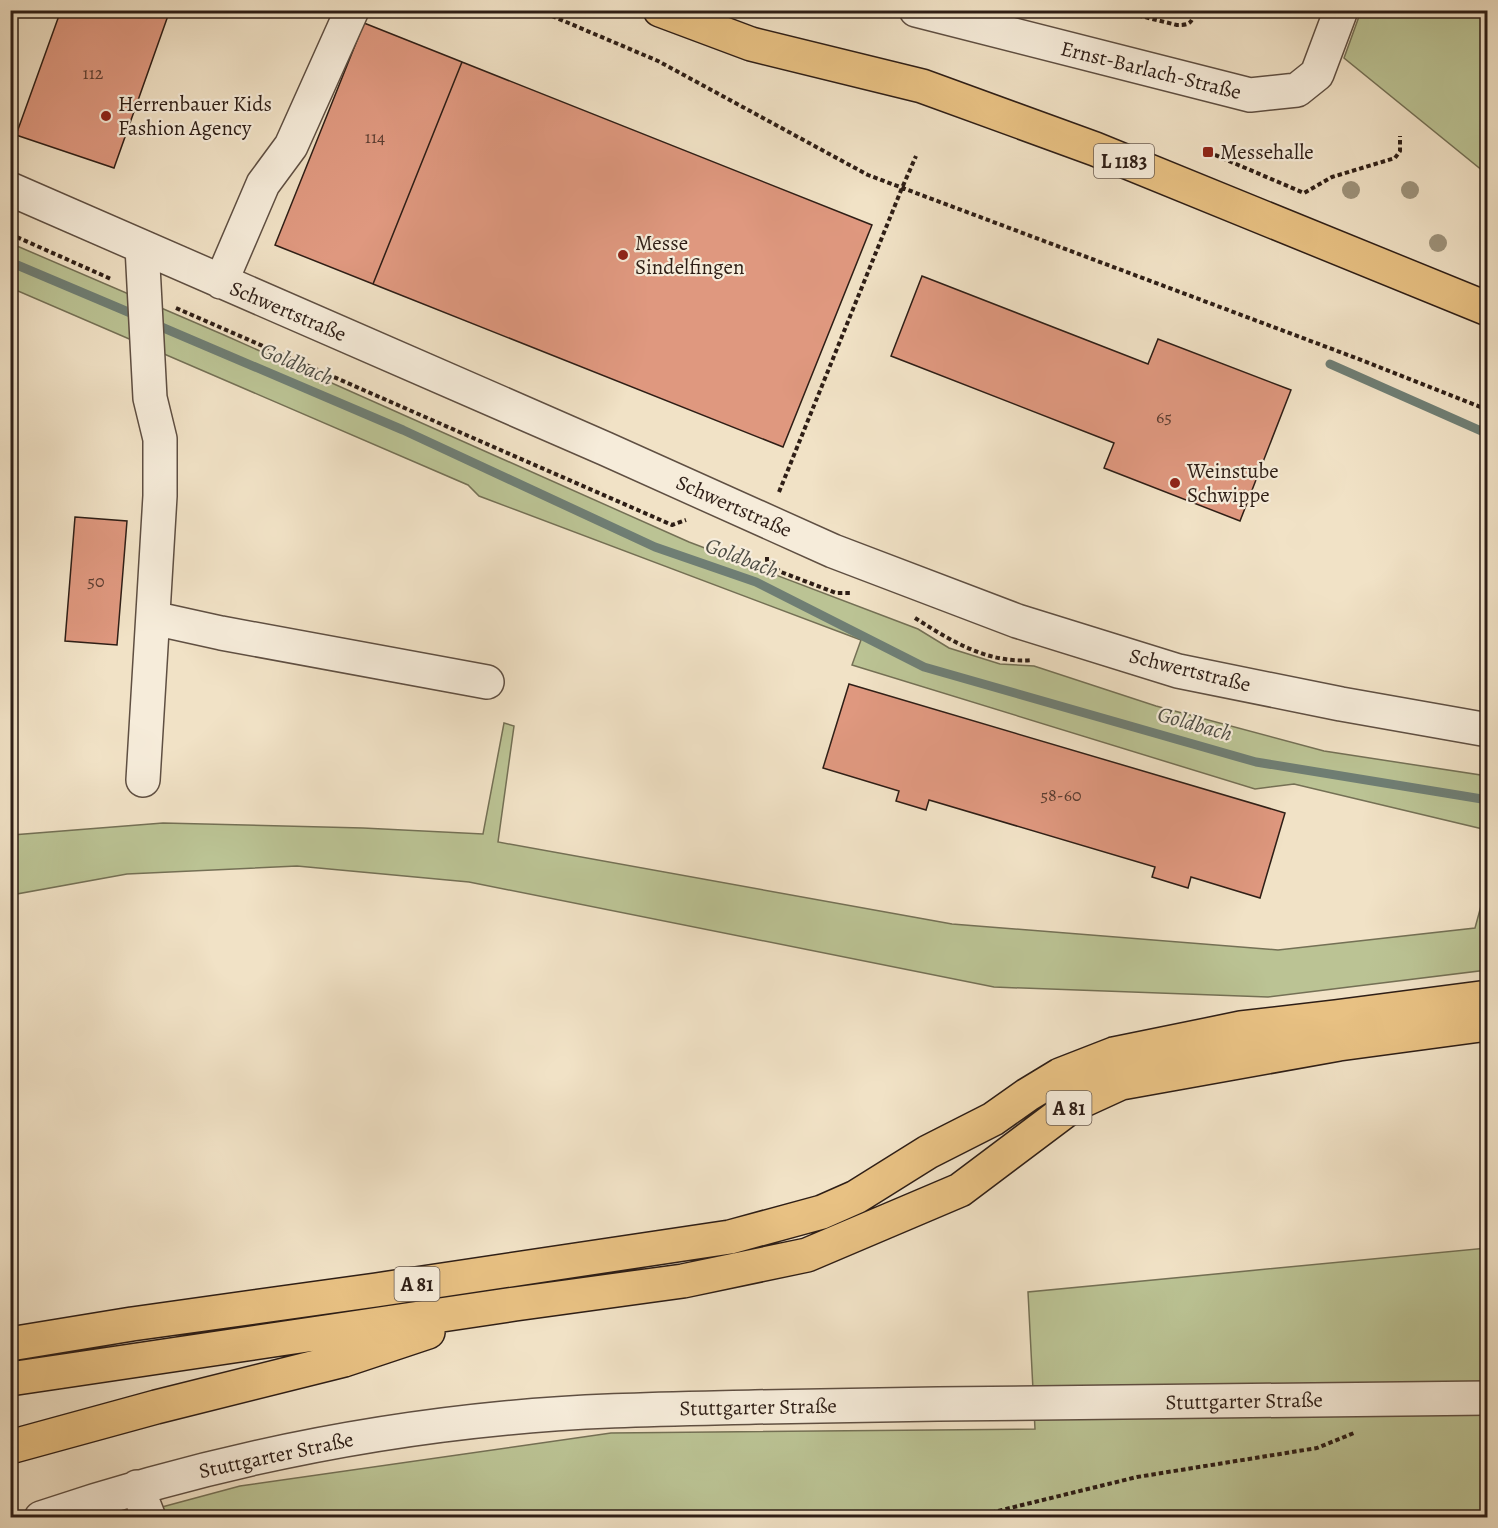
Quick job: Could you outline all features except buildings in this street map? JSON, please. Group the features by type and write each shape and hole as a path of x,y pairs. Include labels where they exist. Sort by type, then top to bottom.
{"main road":[{"name":"L 1183","path":"660,10 750,44 922,86 1095,149 1488,309"},
{"name":"A 81","path":"10,1344 132,1324 730,1237 822,1212 856,1197 928,1152 993,1119 1060,1075 1114,1054 1241,1028 1488,997"},
{"name":"A 81","path":"10,1379 683,1281 807,1255 960,1190 1073,1105 1121,1083 1340,1044 1488,1024"},
{"path":"10,1447 156,1407 344,1360 515,1304"}],"street":[{"path":"221,282 263,184 291,146 352,10"},
{"name":"Ernst-Barlach-Straße","path":"916,10 1250,95 1297,90 1317,74 1341,10"},
{"name":"Schwertstraße","path":"10,189 221,282 767,536 833,551 1017,621 1178,671 1341,704 1488,730"},
{"path":"142,247 150,398 160,440 160,496 143,780"},
{"path":"153,618 232,635 487,682"},
{"name":"Stuttgarter Straße","path":"41,1518 137,1487 237,1461 352,1438 461,1423 554,1414 828,1406 1488,1398"},
{"path":"137,1487 149,1518"}],"path":[{"path":"538,10 658,61 868,175 1356,358 1488,410"},
{"path":"1116,10 1178,25 1187,25 1191,23 1196,10"},
{"path":"1208,152 1304,193 1332,177 1395,158 1400,151 1400,136"},
{"path":"856,593 836,593 781,572 767,561 767,536 916,156"},
{"path":"10,234 145,301 672,525 691,518"},
{"path":"969,1518 1137,1477 1317,1448 1365,1428 1375,1399"}],"green space":[{"path":"1361,11 1487,11 1487,171 1483,171 1344,58"},
{"path":"10,243 224,335 689,542 918,629 949,648 1000,664 1034,666 1156,706 1324,751 1487,776 1487,830 1294,784 1255,789 852,665 861,640 479,496 468,485 11,288"},
{"path":"504,723 514,726 498,842 952,924 1278,950 1475,928 1487,884 1487,970 1268,997 994,987 469,882 297,866 127,874 11,895 10,839 12,835 163,823 363,828 483,834"},
{"path":"1487,1248 1487,1517 121,1518 240,1486 611,1433 1035,1429 1028,1292"}],"waterway":[{"name":"Goldbach","path":"10,262 140,317"},
{"name":"Goldbach","path":"152,323 403,430 655,547 756,582 924,667 1256,762 1488,800"},
{"path":"1330,364 1488,434"}],"place":[{"name":"Herrenbauer Kids Fashion Agency","path":"106,116"},
{"name":"Messehalle","path":"1208,152"},
{"name":"Messe Sindelfingen","path":"623,255"},
{"name":"Weinstube Schwippe","path":"1175,483"}]}
